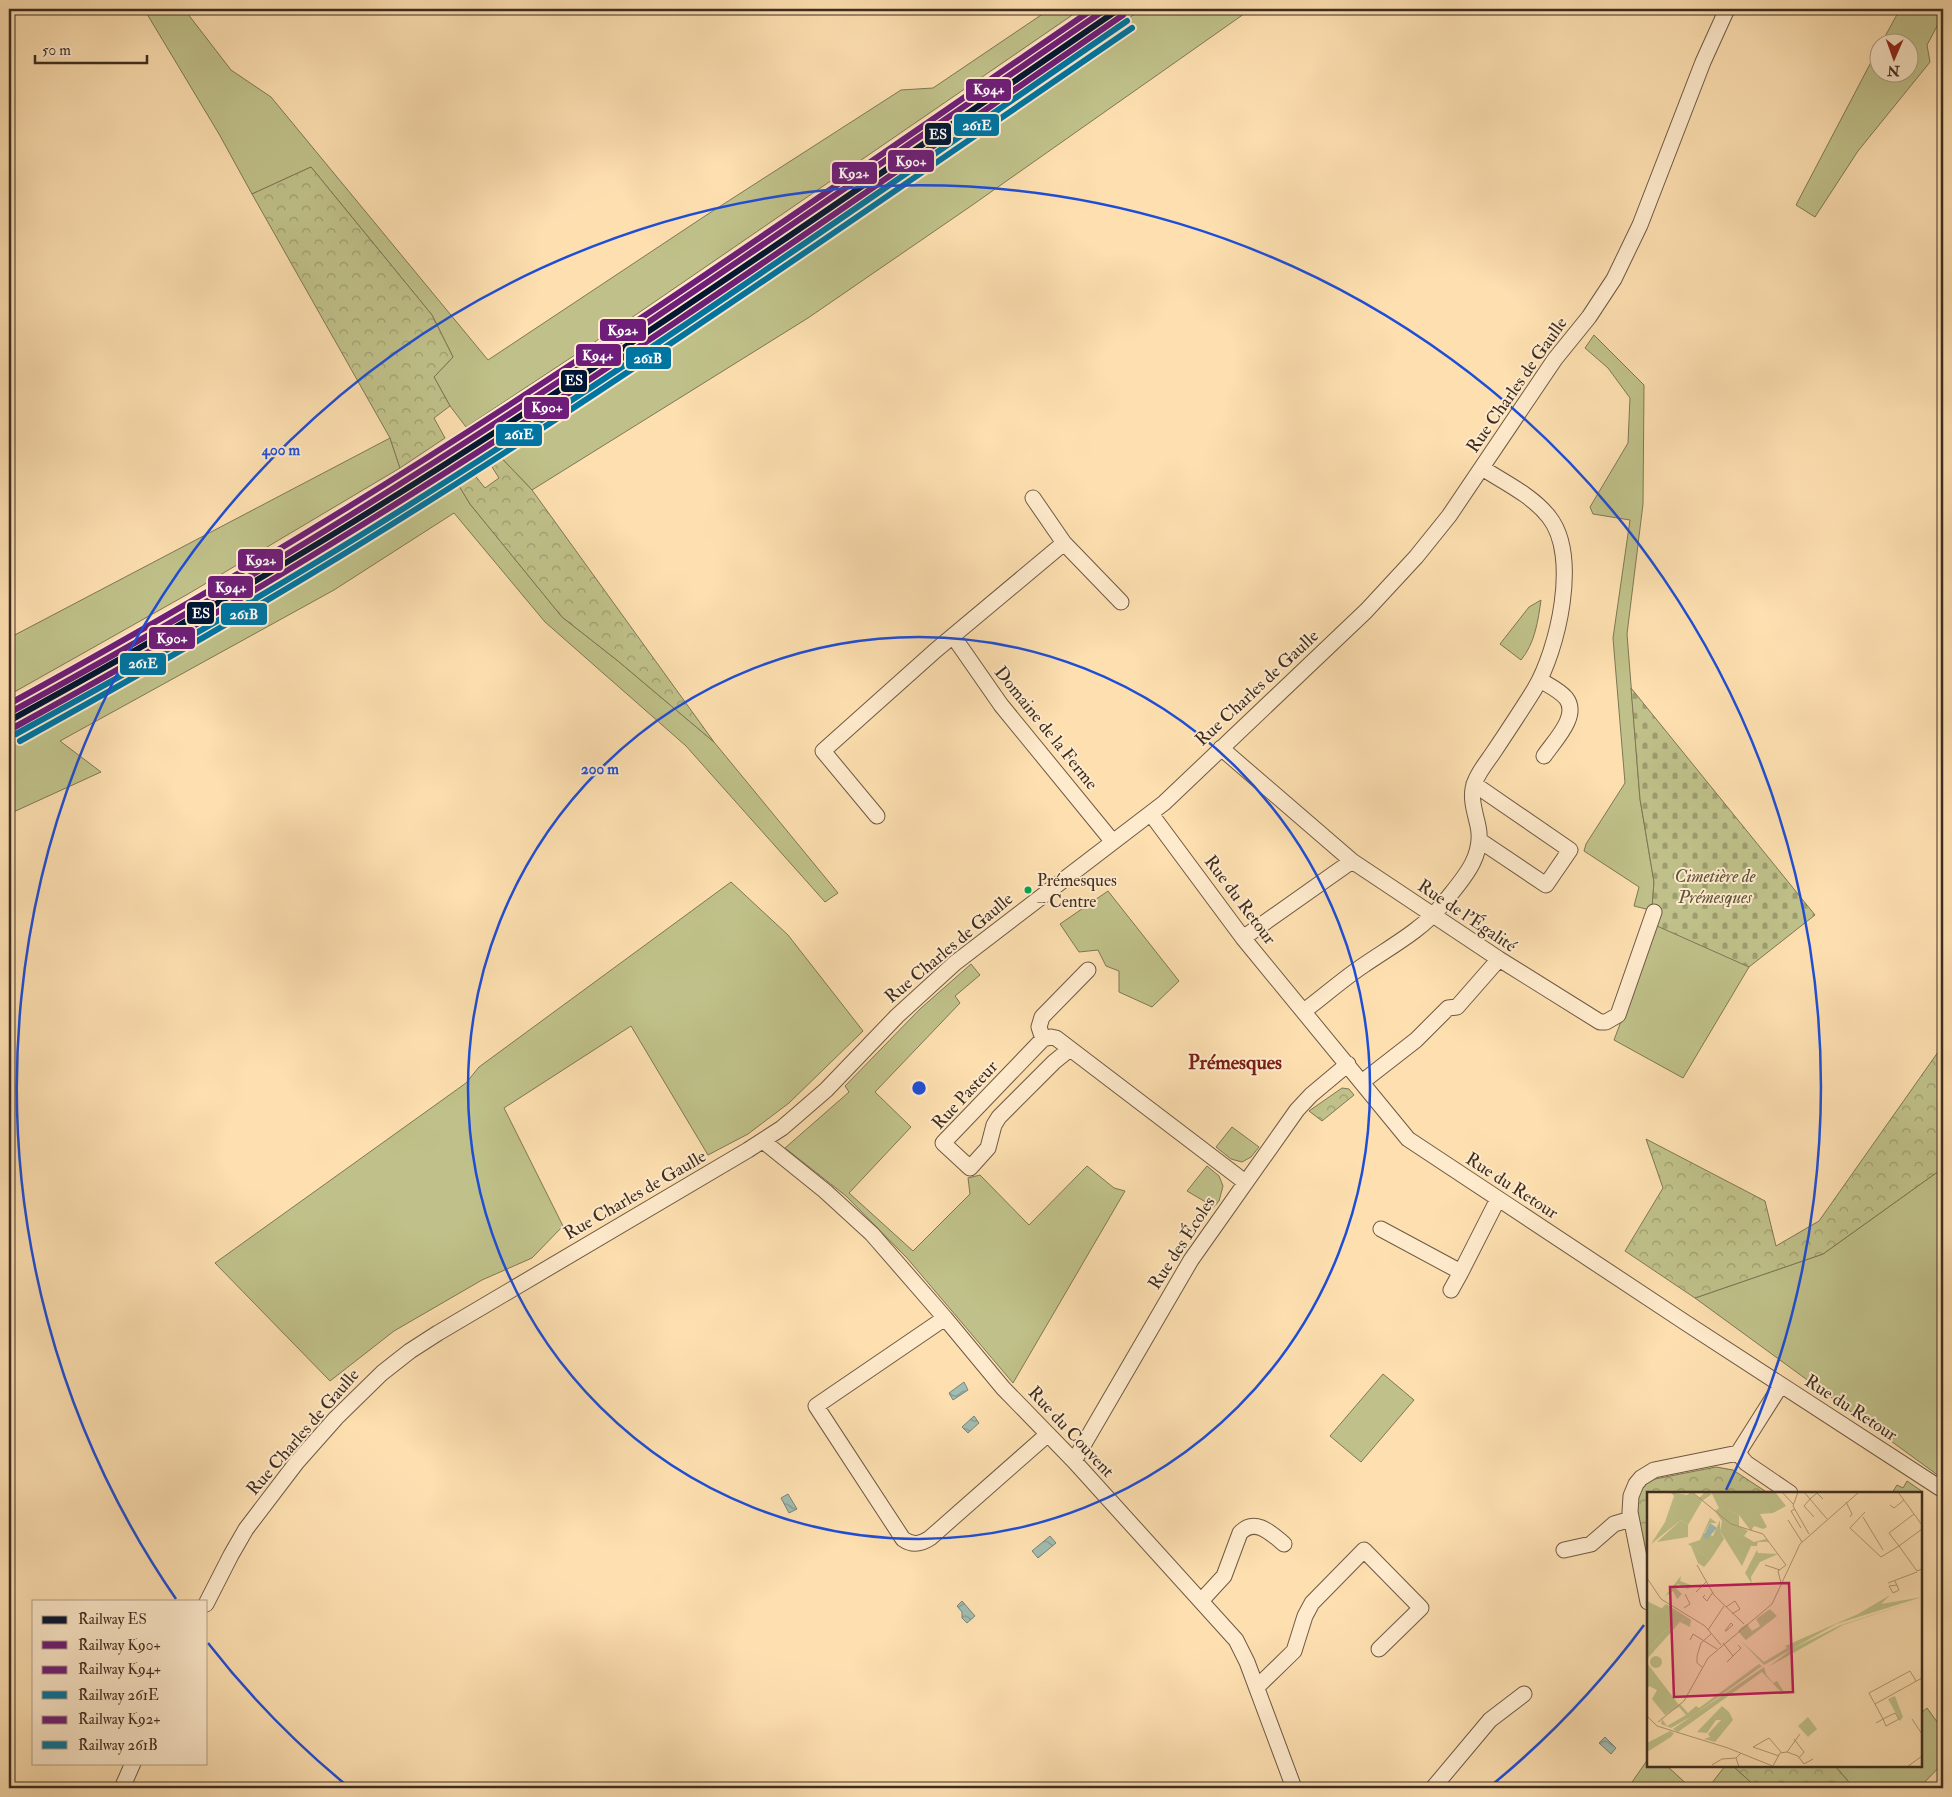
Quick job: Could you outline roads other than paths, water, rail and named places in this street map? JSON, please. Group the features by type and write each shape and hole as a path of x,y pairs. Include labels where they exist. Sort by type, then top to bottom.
{"street":[{"name":"Rue Charles de Gaulle","path":"208,1600 239,1540 275,1489 336,1418 390,1365 477,1310 763,1141 788,1123 826,1090 897,1016 955,962 1151,814 1366,612 1398,578 1437,531 1482,468 1545,373 1594,310 1621,266 1640,225 1710,45 1727,9"},
{"path":"1304,1011 1421,925 1432,915 1474,862 1479,848 1479,840 1473,805 1474,784 1540,680 1552,651 1559,624 1564,564 1563,545 1556,526 1544,510 1482,468"},
{"path":"1033,498 1064,543 1121,602"},
{"path":"877,816 823,751 953,636 1064,543"},
{"name":"Domaine de la Ferme","path":"953,636 1000,705 1113,842"},
{"path":"1540,680 1566,699 1570,712 1568,720 1544,756"},
{"name":"Rue de l'Égalité","path":"1221,748 1352,861 1594,1020 1606,1022 1618,1014 1654,912"},
{"path":"1474,784 1570,850 1546,885 1479,840"},
{"name":"Rue du Retour","path":"1151,814 1243,938 1408,1139 1498,1200 1943,1490"},
{"path":"1243,938 1352,861"},
{"path":"1362,1082 1416,1040 1448,1008 1457,1007 1499,959"},
{"path":"1088,970 1042,1017 1039,1030 1043,1040 1054,1037 1245,1182"},
{"name":"Rue Pasteur","path":"1043,1040 943,1143 970,1168 988,1148 994,1125 999,1117 1054,1062 1070,1049"},
{"name":"Rue des Écoles","path":"1074,1461 1191,1260 1304,1102 1348,1064"},
{"name":"Rue du Couvent","path":"763,1141 826,1191 887,1250 1003,1388 1074,1461 1236,1640 1257,1687 1294,1788"},
{"path":"1451,1290 1498,1200"},
{"path":"1381,1228 1461,1272"},
{"path":"945,1318 816,1406 903,1539 914,1544 920,1544 930,1538 1048,1434"},
{"path":"1647,1597 1631,1519 1630,1504 1636,1484 1647,1473 1654,1470 1738,1453 1781,1385"},
{"path":"1738,1453 1746,1463 1789,1492"},
{"path":"1564,1550 1591,1544 1614,1524 1631,1519"},
{"path":"1201,1601 1224,1576 1240,1533 1244,1529 1256,1526 1263,1528 1284,1544"},
{"path":"1257,1687 1294,1651 1305,1616 1312,1603 1364,1550 1421,1608 1379,1649"},
{"path":"1433,1788 1490,1720 1524,1694"},
{"path":"124,1787 133,1764"}],"water":[{"path":"964,1382 968,1390 953,1400 949,1393"},
{"path":"974,1416 979,1423 968,1433 962,1427"},
{"path":"788,1494 797,1509 789,1513 781,1498"},
{"path":"1050,1536 1056,1543 1038,1558 1032,1551"},
{"path":"962,1601 975,1616 967,1623 962,1618 962,1612 957,1606"},
{"path":"1605,1737 1616,1748 1611,1754 1599,1743"}],"rail line":[{"name":"K92+","path":"9,704 220,584 440,449 722,264 1093,9"},
{"name":"K94+","path":"9,713 223,592 307,542 445,455 730,267 1106,9"},
{"name":"ES","path":"9,721 268,574 451,461 739,270 1119,9"},
{"name":"K90+","path":"13,728 229,605 455,467 648,341 1123,15"},
{"name":"261E","path":"16,734 233,612 459,474 652,347 1127,21"},
{"name":"261B","path":"20,741 237,618 463,480 752,289 1132,28"}],"place":[{"name":"Prémesques – Centre","path":"1028,890"}],"district":[{"name":"Prémesques","path":"1235,1062"}],"park label":[{"name":"Cimetière de Prémesques","path":"1715,886"}]}
